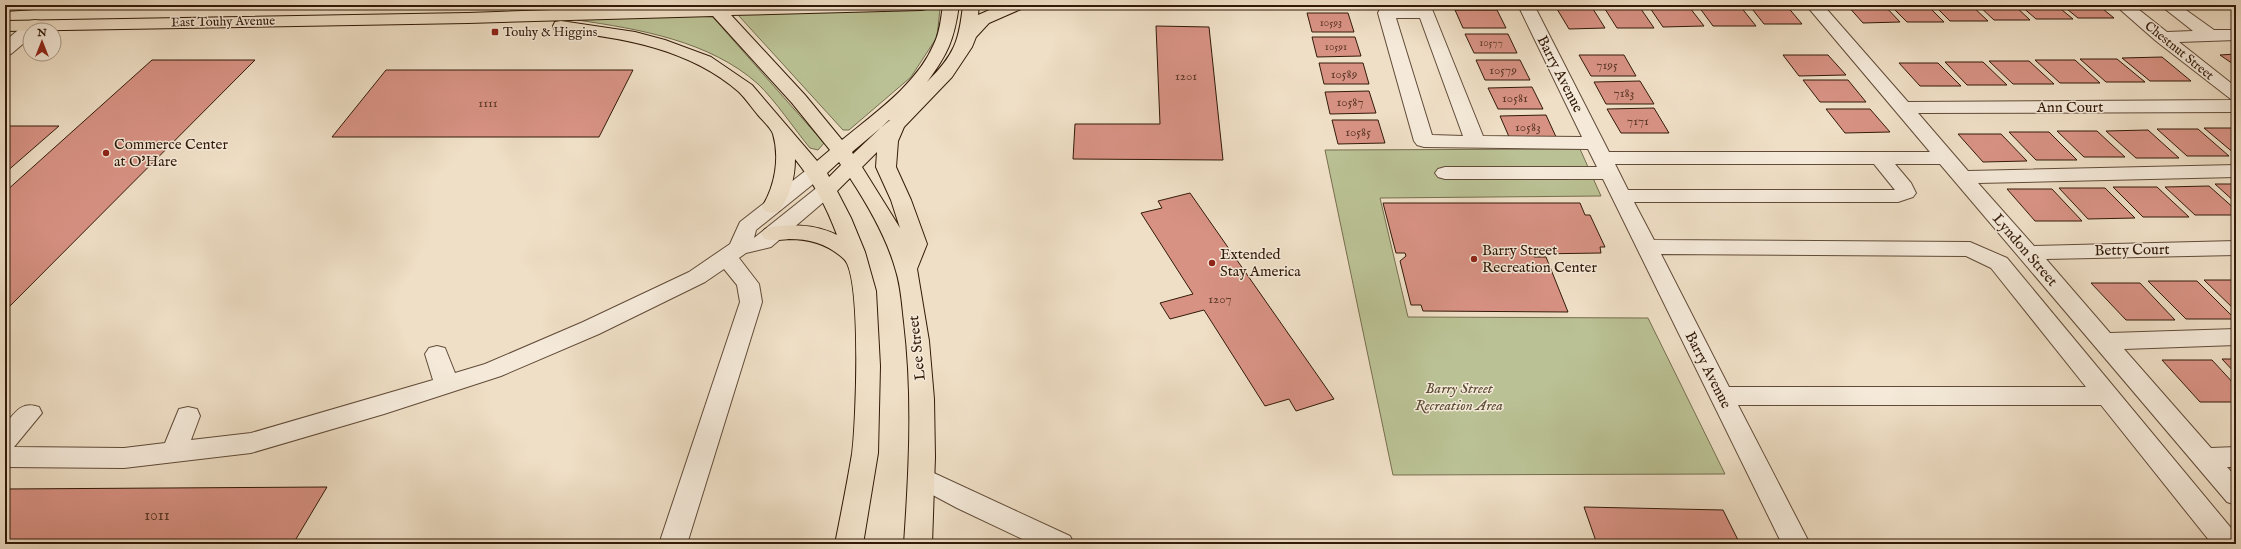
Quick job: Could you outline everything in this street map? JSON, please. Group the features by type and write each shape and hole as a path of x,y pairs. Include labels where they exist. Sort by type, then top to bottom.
{"main road":[{"path":"5,6 29,5"},
{"name":"East Touhy Avenue","path":"62,25 468,18 712,8 921,5"},
{"path":"821,181 846,158 919,81 942,45 947,31 951,5"},
{"path":"846,158 896,124 946,73 963,47 968,35 971,5"},
{"path":"968,35 983,19 1015,5"},
{"name":"Lee Street","path":"712,8 846,158 876,202 907,268 920,353 922,478 918,544"},
{"path":"468,18 579,28 633,36 670,46 711,65 733,78 782,130 821,181 840,218 856,258 865,291 868,366 865,453 849,544"},
{"name":"East Touhy Avenue","path":"5,26 22,25"},
{"path":"896,124 888,141 886,167 901,200 916,244 907,268"},
{"path":"772,207 780,196 785,176 786,164 782,130"},
{"path":"772,234 795,232 822,234 837,242 856,258"}],"street":[{"name":"Barry Avenue","path":"1526,5 1796,544"},
{"name":"Lyndon Street","path":"1814,5 2236,496"},
{"name":"Chestnut Street","path":"2123,5 2236,96"},
{"path":"2168,5 2211,36"},
{"path":"1475,141 1426,13 1386,13 1424,141 1475,141 1602,158"},
{"path":"2162,37 2236,35"},
{"path":"5,50 22,36"},
{"name":"Ann Court","path":"1903,108 2236,106"},
{"path":"1445,173 1602,158 1946,158"},
{"path":"1621,196 1898,196 1906,193 1904,188 1880,158"},
{"path":"1962,177 2236,171"},
{"path":"733,252 747,227 772,207 821,181"},
{"path":"5,457 124,458 252,442 375,408 493,370 591,328 697,277 733,252 763,242 821,181"},
{"path":"1646,247 1970,249 1999,263 2228,544"},
{"name":"Betty Court","path":"2027,253 2236,248"},
{"path":"673,544 751,302 748,284 733,252"},
{"path":"2103,341 2236,337"},
{"path":"437,354 446,385"},
{"path":"1722,396 2106,396"},
{"path":"5,441 30,413"},
{"path":"174,452 188,416"},
{"path":"2204,458 2236,458"},
{"path":"922,478 966,501 1060,544"}],"green space":[{"path":"940,9 937,37 911,77 849,130 843,130 739,16 742,14"},
{"path":"711,15 824,143 818,150 810,148 758,84 739,69 718,57 673,39 625,28 577,20"},
{"name":"Barry Street Recreation Area","path":"1580,149 1601,196 1380,198 1408,317 1648,318 1725,474 1393,475 1325,150"}],"building":[{"path":"1749,5 1786,5 1802,24 1764,24"},
{"path":"1847,5 1884,5 1900,22 1863,23"},
{"path":"1890,5 1927,5 1944,22 1907,22"},
{"path":"1934,5 1971,5 1988,21 1950,21"},
{"path":"1978,5 2014,5 2030,20 1994,20"},
{"path":"2020,5 2056,5 2073,19 2036,19"},
{"path":"2062,5 2098,5 2114,18 2078,18"},
{"path":"1740,6 1756,26 1713,26 1699,7"},
{"path":"1650,8 1690,8 1704,26 1663,27"},
{"path":"1557,9 1593,9 1605,28 1569,29"},
{"path":"1605,9 1641,9 1654,28 1617,28"},
{"path":"1455,10 1497,10 1506,28 1463,28"},
{"path":"1307,13 1348,13 1354,32 1312,32"},
{"path":"1156,26 1209,27 1223,160 1073,159 1075,124 1160,124"},
{"path":"1465,34 1508,34 1517,53 1474,53"},
{"path":"1312,37 1355,37 1361,56 1317,57"},
{"path":"2236,54 2236,66 2220,55"},
{"path":"1579,55 1624,55 1636,76 1591,76"},
{"path":"1783,55 1828,55 1846,75 1799,76"},
{"path":"2162,57 2191,81 2150,81 2122,58"},
{"path":"2080,59 2117,59 2145,82 2106,82"},
{"name":"Commerce Center at O'Hare","path":"152,60 255,60 5,311 5,192"},
{"path":"1476,60 1520,60 1530,80 1485,80"},
{"path":"2035,60 2075,60 2100,83 2060,83"},
{"path":"1989,61 2029,61 2054,84 2013,84"},
{"path":"1945,62 1983,62 2007,85 1967,85"},
{"path":"1319,63 1363,63 1369,84 1324,84"},
{"path":"1899,63 1938,63 1961,86 1920,86"},
{"path":"386,70 633,70 599,137 332,137"},
{"path":"1803,80 1848,80 1866,102 1820,102"},
{"path":"1640,81 1654,104 1606,104 1594,82"},
{"path":"1532,87 1543,109 1498,109 1488,88"},
{"path":"1369,91 1376,113 1330,114 1325,92"},
{"path":"1654,108 1669,133 1621,133 1607,109"},
{"path":"1826,109 1870,109 1890,132 1845,133"},
{"path":"1546,115 1557,139 1510,139 1500,116"},
{"path":"1332,120 1378,120 1385,143 1338,144"},
{"path":"5,126 59,126 5,173"},
{"path":"2204,128 2236,128 2236,154 2235,154"},
{"path":"2157,129 2198,129 2229,156 2187,156"},
{"path":"2148,130 2179,158 2136,158 2106,131"},
{"path":"2057,131 2097,131 2125,157 2084,157"},
{"path":"2009,132 2049,132 2077,160 2036,160"},
{"path":"1958,134 2001,134 2027,161 1983,162"},
{"path":"2215,184 2236,184 2236,203"},
{"path":"2209,186 2236,210 2236,215 2195,215 2165,187"},
{"path":"2113,187 2157,187 2189,217 2143,217"},
{"path":"2059,188 2105,188 2135,218 2088,219"},
{"path":"2007,189 2052,189 2082,221 2035,221"},
{"path":"1190,193 1334,399 1296,411 1289,399 1265,406 1204,310 1170,319 1160,303 1193,294 1141,213 1162,208 1158,201"},
{"name":"Barry Street Recreation Center","path":"1383,203 1580,203 1585,215 1590,215 1605,247 1600,247 1601,253 1534,254 1534,257 1546,257 1568,312 1423,311 1421,305 1411,305 1400,261 1406,256 1405,253 1396,253"},
{"path":"2204,280 2236,280 2236,311"},
{"path":"2148,281 2197,281 2235,319 2186,319"},
{"path":"2091,283 2140,283 2175,320 2126,320"},
{"path":"2222,359 2236,359 2236,374"},
{"path":"2162,360 2212,360 2236,386 2236,402 2200,402"},
{"path":"327,487 293,544 5,544 5,489"},
{"path":"1584,507 1723,510 1740,544 1597,544"}],"place":[{"name":"Touhy & Higgins","path":"495,32"},
{"name":"Commerce Center at O'Hare","path":"106,153"},
{"name":"Barry Street Recreation Center","path":"1474,259"},
{"name":"Extended Stay America","path":"1212,263"}]}
